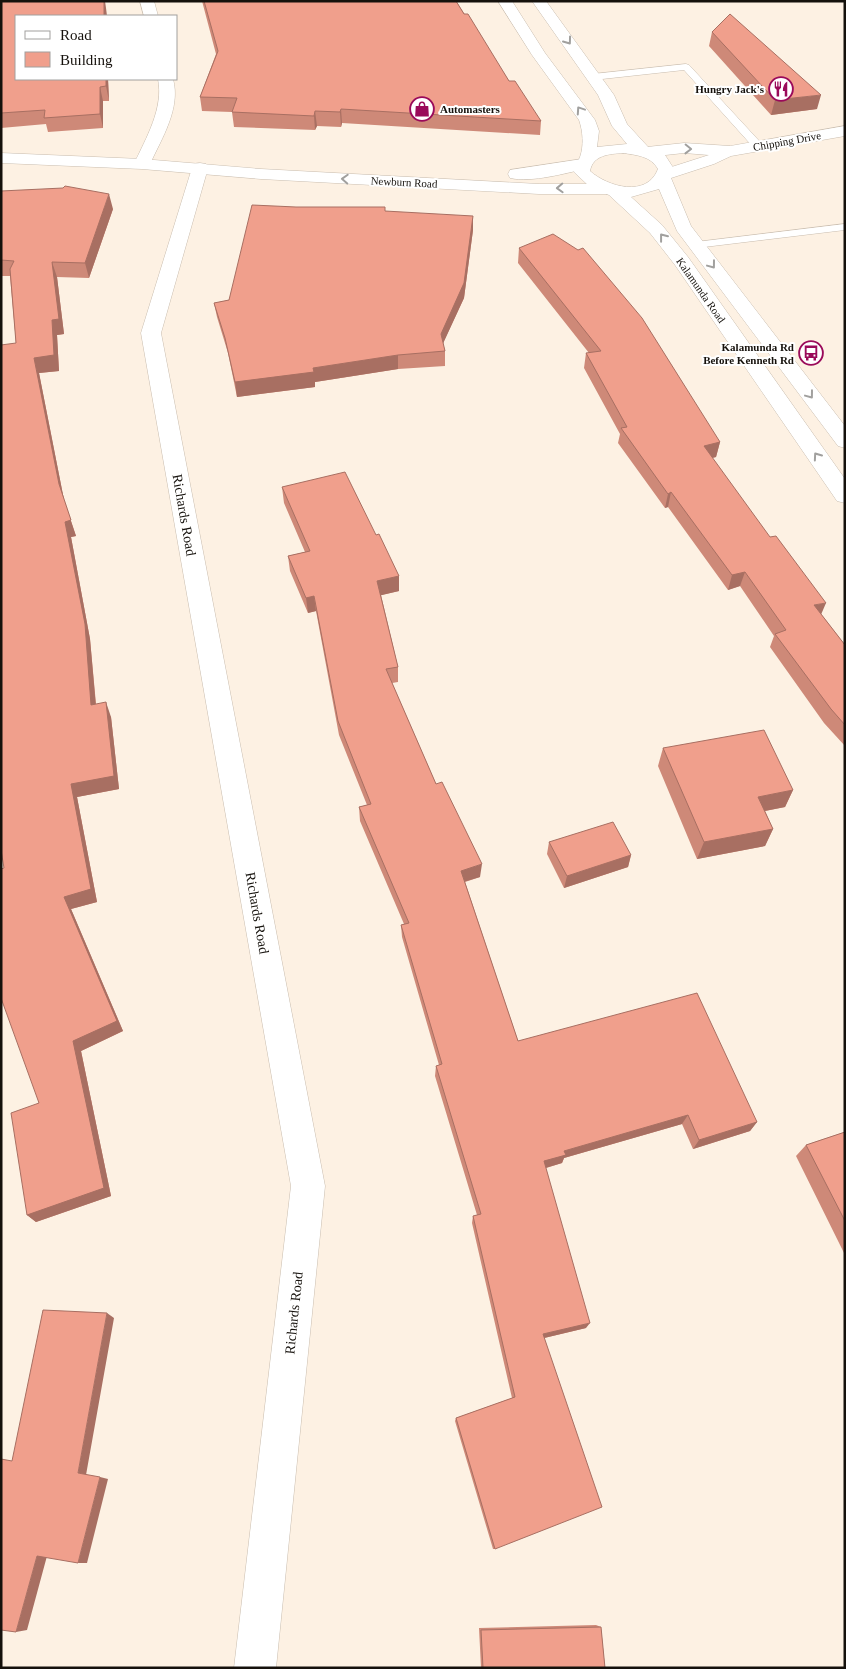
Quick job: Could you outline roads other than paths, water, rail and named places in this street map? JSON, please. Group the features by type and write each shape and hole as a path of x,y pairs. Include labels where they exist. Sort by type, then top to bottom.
{"street":[{"path":"147,1 151,15"},
{"path":"504,1 539,55 587,120 591,131 585,160"},
{"path":"513,1 540,40 539,55"},
{"name":"Kalamunda Road","path":"539,1 606,94 620,126 642,151 660,159 666,169 661,179 683,227 845,441"},
{"path":"142,164 163,116 169,93 166,80"},
{"name":"Chipping Drive","path":"642,151 684,148 730,151 845,131"},
{"path":"585,160 610,149 642,151"},
{"name":"Chipping Drive","path":"661,179 730,151"},
{"name":"Newburn Road","path":"1,158 142,164 310,177 539,189 612,190"},
{"name":"Kalamunda Road","path":"585,160 582,172 587,178 612,190 656,229 682,262 845,496"},
{"name":"Newburn Road","path":"200,168 265,163 527,174 585,160"},
{"name":"Richards Road","path":"200,168 150,333 308,1186 255,1668"},
{"path":"612,190 637,190 661,179"}],"lane":[{"path":"593,76 686,67 758,146"},
{"path":"696,245 845,227"}],"place":[{"name":"Hungry Jack's","path":"781,89"},
{"name":"Automasters","path":"422,109"},
{"name":"Kalamunda Rd Before Kenneth Rd","path":"811,353"}]}
